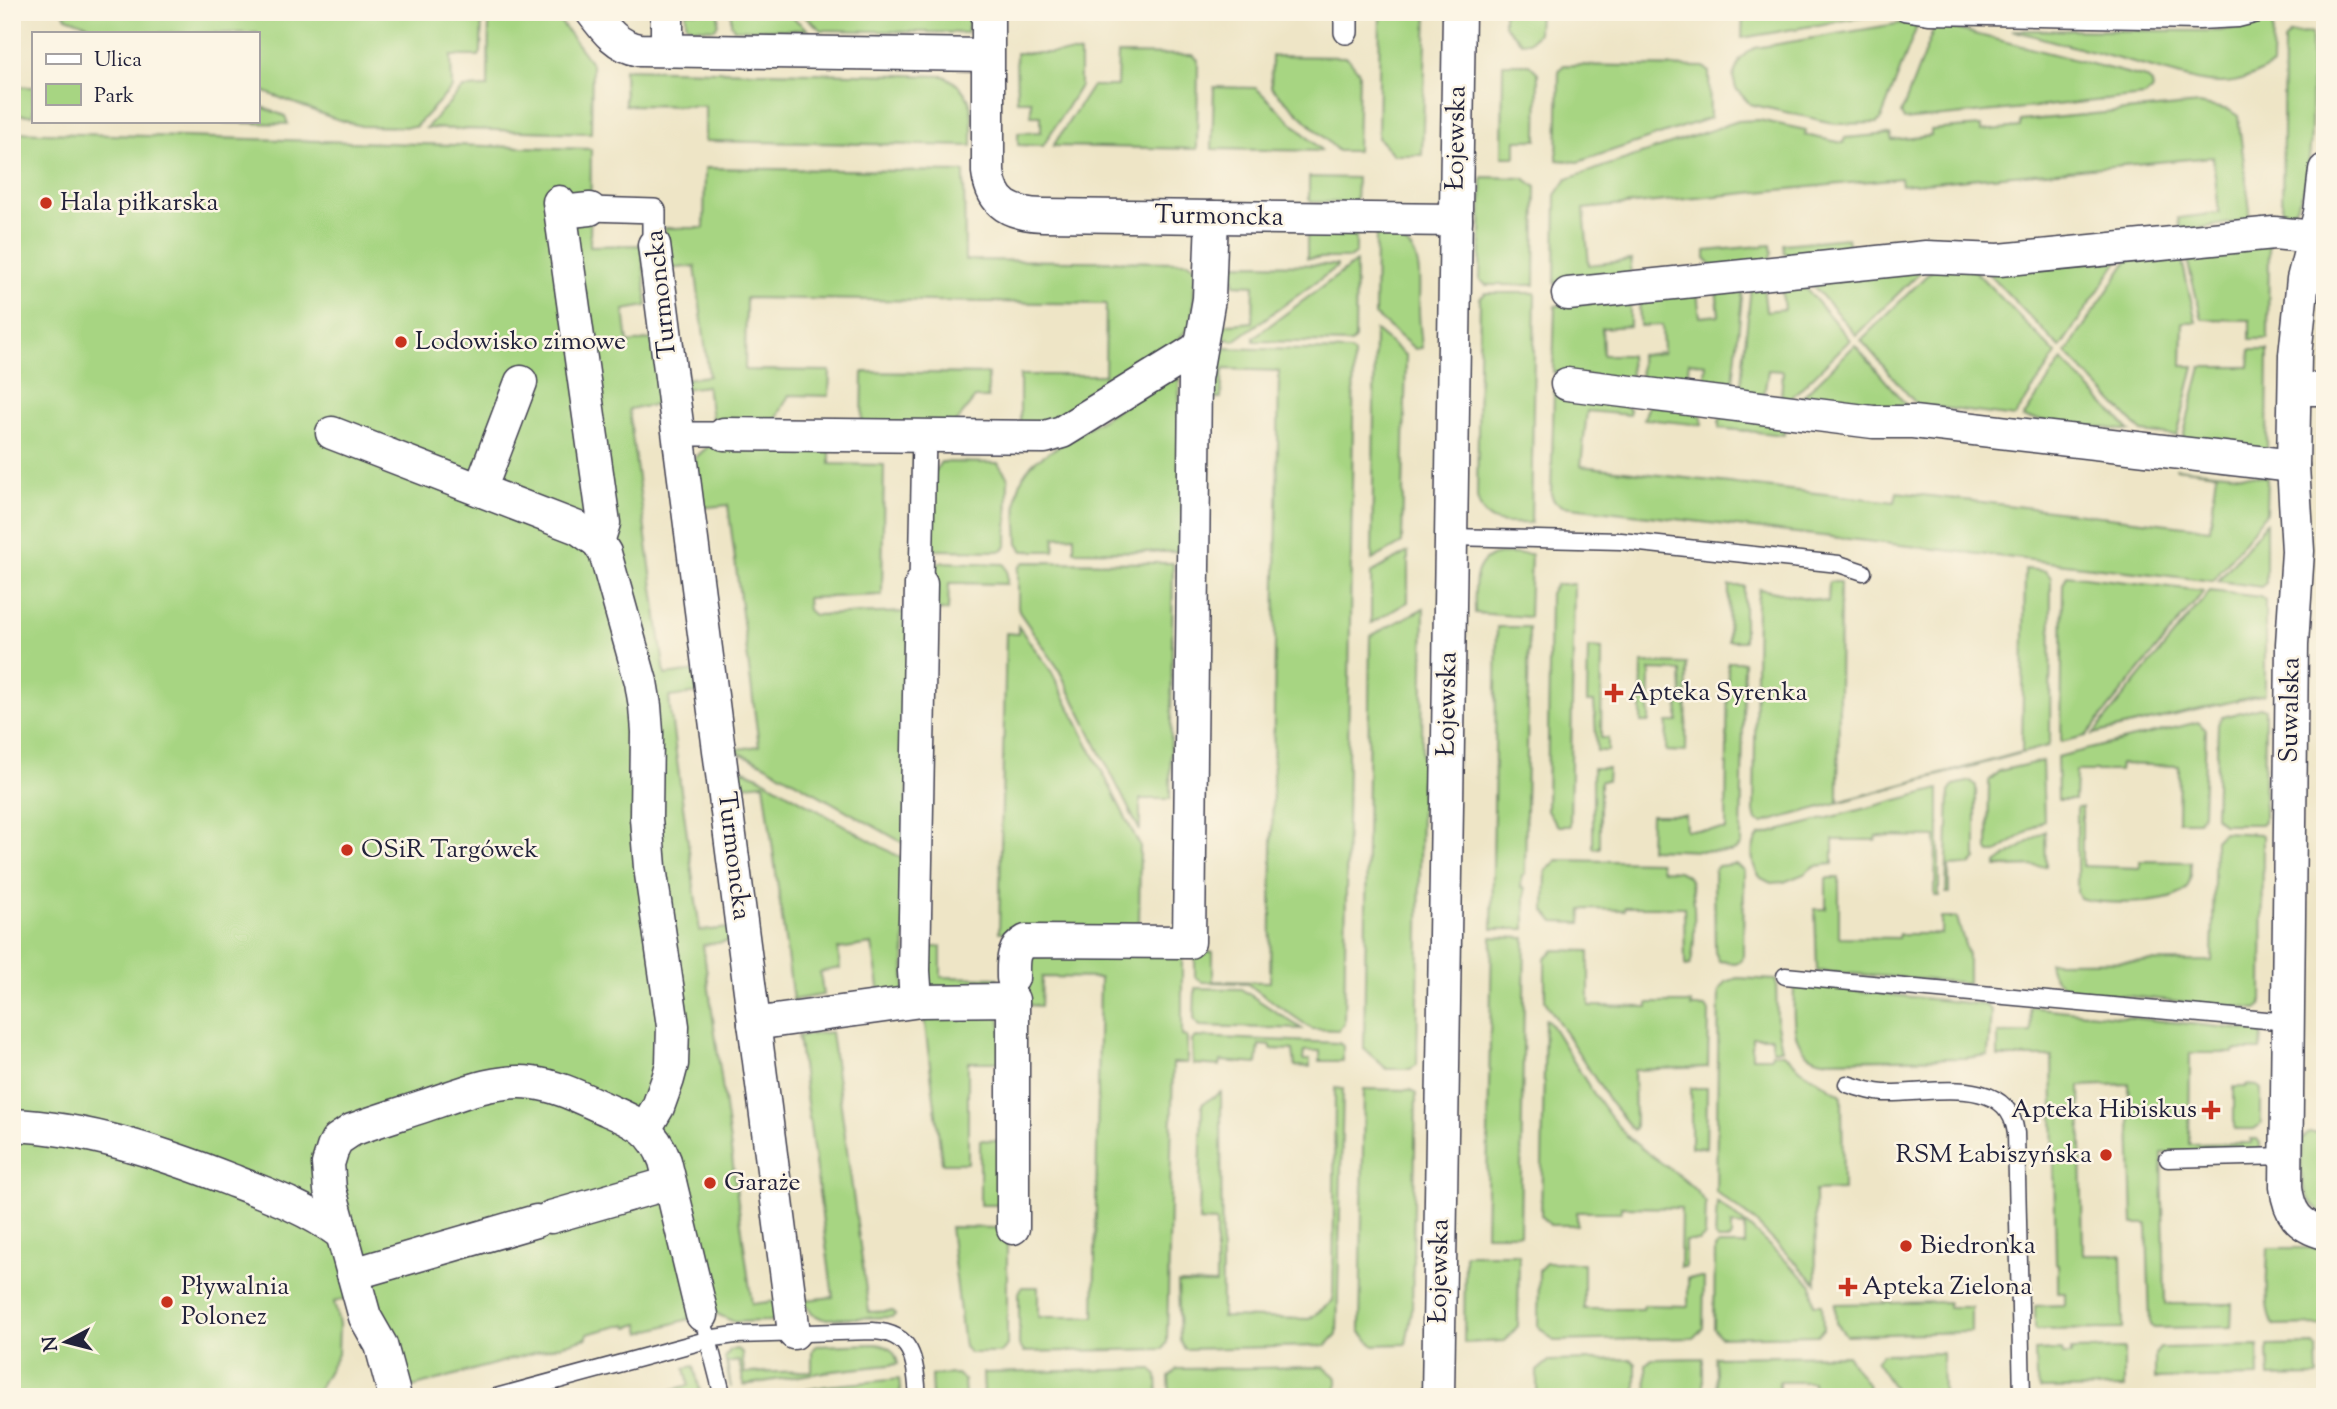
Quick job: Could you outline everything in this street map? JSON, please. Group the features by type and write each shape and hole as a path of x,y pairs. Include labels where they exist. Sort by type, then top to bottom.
{"street":[{"path":"592,12 611,36 625,46 645,50 987,55"},
{"path":"667,12 667,51"},
{"name":"Turmoncka","path":"988,12 988,172 992,190 1003,205 1020,214 1456,220"},
{"name":"Łojewska","path":"1438,1397 1459,12"},
{"name":"Suwalska","path":"2325,170 2323,197 2300,294 2310,389 2293,466 2298,551 2291,644 2286,1156 2287,1199 2290,1209 2304,1224 2325,1233"},
{"path":"570,208 604,523 598,542"},
{"name":"Turmoncka","path":"570,208 654,211 654,245 677,434 794,1333"},
{"path":"1013,1228 1013,989 1014,954 1019,944 1026,941 1189,942 1195,395 1200,344 1209,299 1212,217"},
{"path":"1568,293 1926,257 1999,260 2274,233 2314,237"},
{"path":"677,434 1035,438 1055,435 1193,351 1200,344"},
{"path":"480,490 521,382"},
{"path":"1567,384 1873,422 1913,422 2293,466"},
{"path":"332,433 578,528 598,542 608,563 641,682 645,706 646,818 650,867 673,1026 672,1064 668,1079 658,1107 645,1129"},
{"path":"916,1002 914,962 924,437"},
{"path":"754,1024 1013,989"},
{"path":"395,1397 381,1345 365,1317 330,1190 328,1164 337,1140 361,1127 480,1088 523,1082 544,1085 636,1122 645,1129 662,1152 705,1327"},
{"path":"12,1125 71,1130 200,1168 278,1198 318,1217 342,1234"},
{"path":"353,1274 670,1183"},
{"path":"365,1317 361,1352 374,1397"}],"lane":[{"path":"1904,12 1930,16 2199,21 2238,19 2266,12"},
{"path":"1451,537 1639,542 1839,564 1863,572"},
{"path":"1785,976 2288,1022"},
{"path":"1847,1084 1884,1093 1983,1093 1999,1100 2011,1115 2016,1133 2022,1397"},
{"path":"2168,1159 2286,1156"},
{"path":"705,1327 723,1397"},
{"path":"496,1397 705,1327 728,1336 873,1331 889,1333 896,1336 912,1354 918,1397"}],"green space":[{"path":"63,12 482,12 481,52 479,56 451,56 452,88 415,127 361,126 259,90 259,32 106,32 66,17"},
{"path":"489,12 553,12 592,64 591,133 426,128 463,88 488,87"},
{"path":"686,12 719,12 718,24 715,29 693,28 686,24"},
{"path":"731,12 786,12 808,30 734,29"},
{"path":"799,12 945,12 946,16 970,16 967,33 822,30"},
{"path":"1380,12 1427,12 1422,155 1394,155 1378,138"},
{"path":"1504,12 1539,12 1538,33 1529,42 1521,42 1504,25"},
{"path":"1743,12 1846,12 1870,16 1742,38"},
{"path":"2273,22 2272,66 2253,76 2227,83 2196,80 2012,30 2219,31"},
{"path":"1902,23 1918,24 1881,119 1877,123 1837,124 1750,104 1736,89 1733,76 1740,60 1755,48"},
{"path":"1940,25 2146,78 2152,83 2153,89 2145,96 1904,120 1901,114 1934,28"},
{"path":"2311,33 2308,168 2297,206 2282,217 2284,41 2290,34"},
{"path":"1016,53 1080,53 1080,86 1043,146 1018,145 1018,133 1041,132 1041,116 1031,116 1031,101 1017,101"},
{"path":"1118,54 1193,55 1198,60 1197,149 1053,146 1092,86 1117,86"},
{"path":"1272,56 1347,57 1359,72 1357,151 1338,151 1271,87"},
{"path":"1503,64 1529,64 1538,73 1537,140 1516,140 1516,157 1502,157"},
{"path":"1564,65 1704,67 1709,72 1710,118 1578,162 1557,160 1559,70"},
{"path":"624,69 944,76 955,83 967,97 972,114 972,146 705,141 705,106 625,105"},
{"path":"12,87 32,87 32,115 12,115"},
{"path":"1214,87 1256,88 1322,151 1212,149"},
{"path":"2199,104 2229,110 2238,116 2250,211 2248,220 2184,231 2179,225 2178,218 2219,213 2213,157 1902,185 1901,178 1584,209 1589,265 1632,260 1629,277 1555,284 1556,195 1567,179 1738,121 1759,120 1806,130 1805,135 1843,143 1845,138 1890,134 1892,140 1931,136 1931,130 1981,126 1981,131 2020,127 2020,121"},
{"path":"259,106 285,116 288,124 214,122 259,122"},
{"name":"OSiR Targówek","path":"12,132 591,149 590,246 642,245 647,306 624,310 628,343 653,339 661,404 629,409 632,435 665,675 696,671 699,693 669,697 670,709 700,931 729,928 731,941 703,945 752,1304 778,1301 777,1315 771,1321 734,1322 713,1312 641,1333 639,1324 628,1327 627,1324 587,1334 587,1338 402,1390 374,1290 334,1302 339,1324 338,1354 314,1397 12,1397"},
{"path":"705,168 964,172 965,260 1188,262 1195,267 1193,322 1167,354 1048,428 1020,427 1020,375 1105,375 1106,304 746,298 745,370 830,371 829,396 789,395 773,425 713,424 707,386 684,389 683,379 709,376 695,266 669,269 665,228 704,228"},
{"path":"1309,177 1357,178 1356,203 1311,202"},
{"path":"1482,177 1524,178 1536,187 1535,285 1486,285 1480,280"},
{"path":"1311,233 1356,234 1356,253 1349,258 1307,258 1307,236"},
{"path":"1376,234 1404,242 1412,249 1419,270 1422,348 1415,349 1375,315"},
{"path":"1848,238 1849,246 1844,256 1793,261 1784,252 1783,244"},
{"path":"2269,244 2268,339 2250,339 2250,320 2202,319 2185,252"},
{"path":"1771,245 1772,253 1767,264 1715,269 1706,259 1706,251"},
{"path":"2180,252 2196,322 2183,322 2182,366 2194,366 2177,436 2142,432 2066,353 2130,257"},
{"path":"2120,258 2060,348 1986,271"},
{"path":"1356,262 1355,339 1351,343 1254,341 1254,337"},
{"path":"1227,264 1337,267 1234,341 1222,338 1219,325 1253,322 1254,285 1234,284 1234,278 1224,278 1223,268"},
{"path":"1969,265 2056,354 2015,417 1935,407 1923,412 1861,340 1935,267"},
{"path":"1923,269 1856,335 1809,281"},
{"path":"1800,281 1850,340 1790,399 1781,398 1783,371 1768,370 1764,396 1740,393 1751,286 1763,285 1766,311 1784,309 1781,283"},
{"path":"1743,287 1732,392 1704,389 1706,364 1689,362 1686,387 1641,382 1640,355 1663,353 1662,325 1640,326 1639,297 1697,291 1700,317 1719,315 1716,289"},
{"path":"1486,293 1535,293 1531,523 1497,522 1485,515 1477,498 1480,298"},
{"path":"1630,298 1630,326 1602,328 1603,355 1630,355 1631,380 1553,372 1555,306"},
{"path":"1375,330 1406,356 1402,543 1372,560"},
{"path":"1855,345 1913,413 1799,400"},
{"path":"1211,350 1350,351 1354,354 1344,1024 1338,1030 1312,1029 1246,983 1202,982 1195,977 1195,955 1200,952 1213,952 1213,981 1270,982 1279,371 1223,369 1221,398 1209,398"},
{"path":"2250,350 2268,350 2267,452 2184,441 2201,367 2249,367"},
{"path":"2063,361 2130,431 2023,418"},
{"path":"863,372 988,374 988,398 975,398 952,427 862,425"},
{"path":"1169,377 1179,379 1183,552 1074,551 1074,536 1055,537 1054,551 1023,551 1018,544 1016,510 1018,489 1027,470 1035,461"},
{"path":"1554,392 1623,401 1630,411 1629,415 1587,411 1581,466 1895,502 1897,492 2210,529 2217,473 2175,468 2267,477 2266,513 2213,581 1562,506 1554,501 1551,494"},
{"path":"1649,405 1698,410 1702,425 1644,419"},
{"path":"1724,414 1779,421 1784,435 1719,428 1719,421"},
{"path":"712,443 830,450 830,464 884,465 882,595 807,598 808,610 814,615 910,612 907,845 762,763 732,750 759,746 728,505 700,508 695,458"},
{"path":"941,462 998,463 1008,478 1007,544 1004,549 936,550 932,544 933,474"},
{"path":"2266,523 2266,583 2261,587 2218,581"},
{"path":"1408,552 1408,602 1371,623 1371,573"},
{"path":"1499,554 1531,554 1529,617 1475,613 1475,586 1479,569 1483,562"},
{"path":"941,562 1004,564 1007,584 949,583 948,611 932,609 932,567"},
{"path":"1024,562 1173,563 1170,799 1140,799 1140,831 1058,668 1020,613 1018,569"},
{"path":"2025,569 2046,571 2051,578 2048,746 1763,823 1756,821 1754,812 1759,589 1828,602 1829,582 1840,582 1838,802 2022,752"},
{"path":"2067,575 2204,591 2086,736 2061,742 2063,584"},
{"path":"1557,584 1574,584 1570,826 1558,826 1547,811 1550,593"},
{"path":"1729,586 1744,586 1744,641 1728,641"},
{"path":"2210,591 2260,597 2265,601 2265,694 2093,734"},
{"path":"1424,608 1417,1065 1410,1069 1387,1069 1364,1049 1370,636"},
{"path":"1018,626 1051,671 1140,846 1139,927 1132,934 999,932 1006,633 1018,634"},
{"path":"1497,627 1529,627 1525,874 1522,875 1521,887 1525,888 1525,929 1492,929"},
{"path":"1588,648 1602,649 1601,738 1608,738 1608,751 1597,751 1594,702 1587,702"},
{"path":"1728,662 1744,662 1741,845 1730,852 1650,849 1651,815 1685,815 1686,830 1726,830"},
{"path":"1642,663 1687,664 1686,752 1666,751 1667,722 1678,722 1679,695 1682,695 1681,671 1650,670 1649,722 1641,722"},
{"path":"2260,707 2265,709 2264,821 2261,824 2223,824 2215,816 2218,724 2222,717"},
{"path":"2198,722 2206,730 2203,813 2198,821 2178,821 2179,766 2120,764 2119,771 2076,771 2075,800 2058,800 2057,757"},
{"path":"2042,761 2044,820 1996,853 1990,853 1989,781 1999,771"},
{"path":"734,766 756,775 906,861 904,996 881,999 872,944 838,949 840,968 820,972 823,995 793,1000 764,783 736,786"},
{"path":"1593,768 1608,768 1607,781 1600,781 1600,848 1593,848"},
{"path":"1971,781 1976,786 1976,859 1970,865 1949,866 1949,893 1946,893 1949,792 1954,785"},
{"path":"1939,789 1939,896 1935,896 1936,837 1877,836 1876,840 1833,840 1833,864 1814,866 1804,874 1784,882 1771,883 1761,878 1755,868 1752,857 1759,836"},
{"path":"2077,807 2082,807 2082,866 2140,868 2140,861 2191,862 2190,879 2186,889 2178,895 2152,901 2119,903 2080,898 2077,893"},
{"path":"2045,831 2046,866 1997,867 1997,863"},
{"path":"2223,832 2263,836 2262,1005 2257,1009 2076,991 2058,981 2049,962 2212,961 2215,840"},
{"path":"1557,860 1660,862 1662,870 1685,874 1691,883 1694,906 1690,965 1685,966 1684,907 1582,909 1581,923 1554,922 1545,911 1546,871"},
{"path":"1736,864 1744,871 1743,956 1741,961 1735,963 1719,961 1715,952 1714,871 1718,866"},
{"path":"1826,878 1839,878 1839,937 1898,938 1899,934 1941,934 1941,918 1957,918 1968,955 1968,983 1817,971 1815,909 1826,909"},
{"path":"1492,937 1525,938 1520,1234 1486,1234"},
{"path":"929,947 941,947 941,977 998,978 998,990 931,986 927,981"},
{"path":"1554,950 1589,951 1589,1006 1648,1007 1648,1003 1691,1003 1691,1007 1705,1007 1709,1011 1708,1067 1634,1070 1633,1130 1610,1102 1545,1001 1545,958"},
{"path":"1182,954 1182,1036 1187,1037 1187,1063 1173,1063 1167,1342 1163,1349 1024,1352 1019,1345 1019,1293 1022,1287 1038,1287 1038,1317 1094,1317 1100,978 1042,977 1041,1006 1028,1005 1029,956"},
{"path":"1737,978 1776,980 1777,1025 1782,1049 1772,1049 1772,1037 1752,1037 1752,1057 1771,1057 1772,1053 1784,1053 1799,1068 1841,1095 1843,1190 1815,1191 1816,1283 1753,1220 1716,1192 1719,991 1726,982"},
{"path":"1794,984 1985,1005 1991,1010 1988,1055 1966,1058 1823,1060 1811,1056 1803,1049 1795,1030"},
{"path":"1195,988 1241,989 1302,1029 1200,1026 1194,1020"},
{"path":"998,1007 1007,1062 968,1062 968,1163 942,1163 924,1017 926,1013"},
{"path":"2030,1007 2257,1031 2262,1035 2261,1050 2190,1053 2189,1144 2251,1143 2251,1139 2257,1139 2260,1150 2162,1153 2165,1304 2232,1304 2231,1327 2154,1328 2150,1325 2147,1224 2133,1224 2129,1084 2080,1086 2083,1255 2121,1255 2123,1329 2035,1330 2035,1306 2065,1305 2065,1293 2058,1293 2056,1264 2052,1057 1998,1057 1998,1034 2031,1033"},
{"path":"1545,1019 1603,1107 1624,1133 1677,1174 1706,1203 1705,1236 1698,1241 1685,1241 1685,1267 1680,1267 1681,1208 1621,1207 1621,1212 1577,1212 1577,1225 1550,1225 1541,1215"},
{"path":"831,1032 869,1312 893,1311 895,1315 892,1317 823,1319 812,1314 804,1300 833,1297 798,1036"},
{"path":"1195,1037 1339,1043 1343,1046 1343,1061 1320,1061 1320,1051 1304,1051 1303,1060 1310,1060 1310,1067 1295,1066 1293,1050 1271,1049 1271,1046 1259,1045 1257,1064 1221,1061 1220,1066 1193,1064 1192,1041"},
{"path":"2246,1085 2261,1089 2261,1124 2254,1129 2234,1129 2234,1087"},
{"path":"1335,1088 1343,1089 1337,1334 1326,1346 1185,1349 1180,1341 1178,1283 1216,1284 1216,1222 1199,1221 1202,1104 1221,1092 1222,1317 1309,1319 1333,1301"},
{"path":"1691,1088 1707,1088 1706,1148 1691,1147"},
{"path":"1364,1089 1411,1090 1416,1094 1412,1311 1406,1344 1373,1345 1360,1331"},
{"path":"2309,1133 2325,1133 2325,1214 2309,1199 2302,1181 2302,1139"},
{"path":"980,1140 1001,1141 1000,1205 980,1205"},
{"path":"1717,1202 1749,1227 1812,1285 1814,1304 1822,1304 1823,1329 1817,1335 1720,1337 1714,1328 1715,1248 1718,1245 1745,1245 1745,1226 1731,1225 1731,1237 1728,1240 1718,1240 1715,1237"},
{"path":"950,1227 997,1228 1007,1238 1007,1345 1001,1353 970,1353 964,1347"},
{"path":"2268,1248 2325,1248 2325,1325 2274,1326 2270,1320 2267,1300"},
{"path":"1465,1254 1519,1254 1518,1326 1505,1341 1464,1343"},
{"path":"1546,1263 1584,1263 1584,1309 1643,1309 1644,1305 1688,1306 1688,1278 1704,1278 1703,1328 1693,1338 1554,1341 1538,1326 1539,1270"},
{"path":"1948,1302 1948,1307 1971,1307 1971,1332 1846,1335 1836,1323 1835,1304"},
{"path":"876,1344 891,1350 898,1364 744,1385 739,1361 727,1363 731,1388 725,1358 730,1350 737,1349 742,1353 744,1373 812,1371 812,1351 815,1346"},
{"path":"2314,1345 2317,1349 2318,1376 2269,1377 2268,1346"},
{"path":"2258,1346 2259,1377 2155,1379 2155,1354 2160,1348"},
{"path":"2124,1349 2124,1388 2040,1389 2036,1378 2035,1351 2062,1350 2063,1355 2071,1355 2071,1350"},
{"path":"1942,1353 1943,1393 1897,1393 1876,1362 1882,1354"},
{"path":"1847,1355 1868,1386 1863,1394 1814,1395 1813,1382 1779,1382 1779,1395 1722,1396 1717,1389 1715,1357"},
{"path":"1703,1358 1703,1397 1647,1396 1646,1364 1652,1359"},
{"path":"1631,1359 1636,1364 1636,1397 1537,1397 1537,1371 1549,1361"},
{"path":"694,1366 700,1391 694,1397 647,1397 689,1385 685,1368"},
{"path":"1324,1367 1337,1378 1337,1397 1170,1397 1169,1377 1177,1369"},
{"path":"1152,1369 1157,1376 1158,1397 984,1397 983,1373"},
{"path":"957,1374 964,1380 965,1397 932,1397 931,1375"},
{"path":"899,1379 901,1397 766,1397 826,1386"}],"place":[{"name":"Hala piłkarska","path":"46,203"},
{"name":"Lodowisko zimowe","path":"401,342"},
{"name":"Apteka Syrenka","path":"1614,693"},
{"name":"OSiR Targówek","path":"347,850"},
{"name":"Apteka Hibiskus","path":"2211,1110"},
{"name":"RSM Łabiszyńska","path":"2106,1155"},
{"name":"Garaże","path":"710,1183"},
{"name":"Biedronka","path":"1906,1246"},
{"name":"Apteka Zielona","path":"1848,1287"},
{"name":"Pływalnia Polonez","path":"167,1302"}]}
